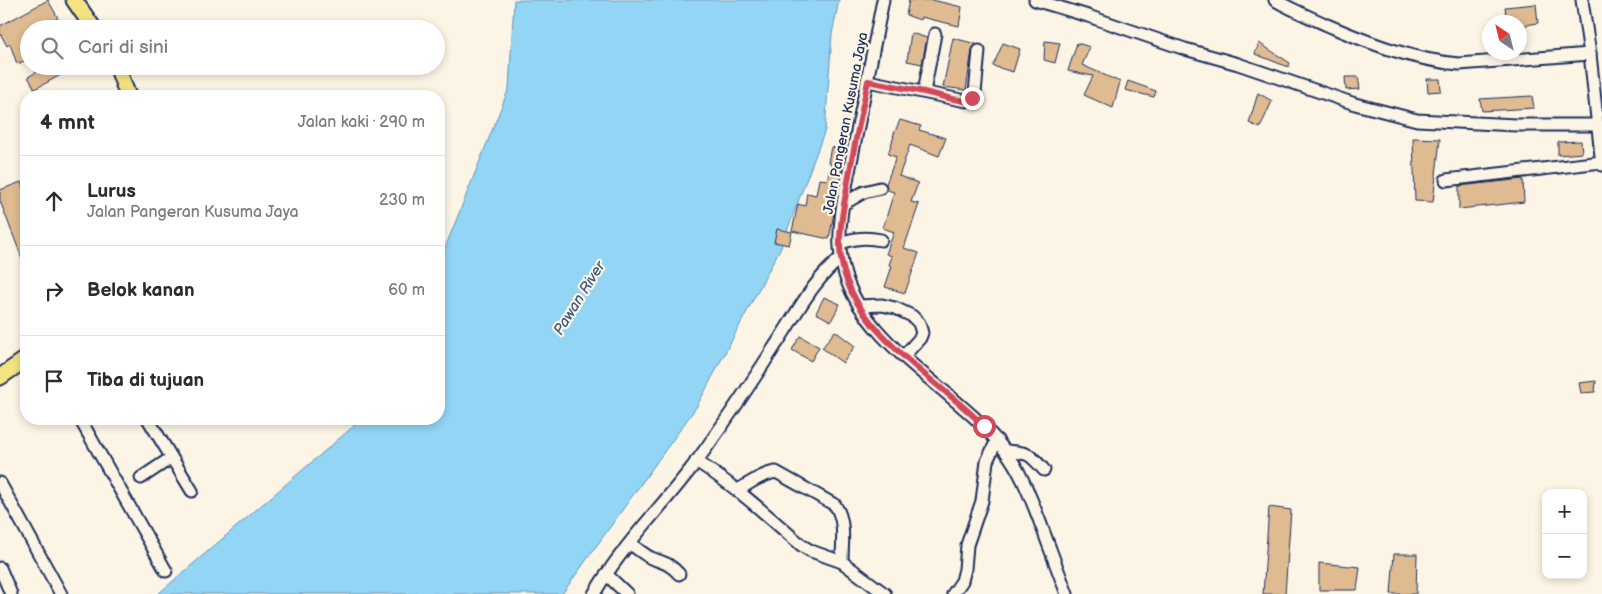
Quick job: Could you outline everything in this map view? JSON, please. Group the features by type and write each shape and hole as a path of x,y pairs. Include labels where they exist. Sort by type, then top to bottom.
{"main road":[{"path":"74,0 88,20"},
{"path":"120,75 126,90"},
{"path":"0,378 20,363"}],"street":[{"name":"Jalan Pangeran Kusuma Jaya","path":"883,0 844,203 840,243 841,258 849,286 858,306 883,336 969,411 1006,451 1026,488 1067,594"},
{"path":"1036,0 1185,49 1253,69 1355,104 1417,120 1516,125 1598,125"},
{"path":"1582,0 1590,54 1597,75 1598,125 1602,166"},
{"path":"1280,1 1340,31 1384,47 1442,62 1459,64 1590,54"},
{"path":"924,92 935,34"},
{"path":"868,81 966,101 972,98 975,93 979,52"},
{"path":"1446,180 1602,162"},
{"path":"844,203 864,192 880,188"},
{"path":"840,243 868,237 881,240"},
{"path":"594,594 606,574 696,461 818,280 827,269 841,258"},
{"path":"858,306 882,304 912,316 919,323 922,333 920,338 904,356"},
{"path":"83,425 166,571"},
{"path":"152,425 192,491"},
{"path":"953,594 962,581 967,544 982,501 987,461 997,440"},
{"path":"1006,451 1025,452 1032,456 1044,470"},
{"path":"141,478 171,458"},
{"path":"696,461 738,490 801,545 811,551 842,562 886,594"},
{"path":"738,490 759,477 776,472 835,505 839,511 842,524 842,562"},
{"path":"0,483 61,594"},
{"path":"630,544 649,557 666,562 679,574"},
{"path":"0,568 11,594"},
{"path":"606,574 627,594"}],"water":[{"name":"Pawan River","path":"514,0 839,0 832,34 825,130 781,247 697,406 562,594 158,594 355,425 445,425 445,248 509,88"}],"building":[{"path":"48,0 58,18 54,20 20,20 20,63 17,64 10,44 7,46 0,33 0,26"},
{"path":"909,0 932,0 962,7 959,26 921,17 920,20 906,15"},
{"path":"1536,4 1538,23 1527,25 1527,15 1506,15 1505,7"},
{"path":"911,33 927,38 922,64 907,61"},
{"path":"953,38 976,44 972,50 966,90 943,87"},
{"path":"1045,41 1060,43 1055,63 1044,60"},
{"path":"1003,43 1020,49 1013,72 993,66"},
{"path":"1077,43 1090,47 1082,65 1120,82 1113,108 1084,95 1093,76 1068,71"},
{"path":"1259,43 1290,63 1288,67 1255,54"},
{"path":"31,75 61,75 35,89 28,77"},
{"path":"1345,77 1358,77 1360,89 1346,90"},
{"path":"1427,79 1440,79 1441,91 1428,92"},
{"path":"1128,81 1156,91 1154,97 1125,90"},
{"path":"1258,93 1272,101 1260,128 1249,123"},
{"path":"1532,96 1534,108 1482,111 1480,99"},
{"path":"900,120 921,126 919,130 946,138 939,156 910,145 899,176 918,183 911,202 919,204 904,248 919,253 905,293 885,287 892,266 889,265 892,256 886,254 894,232 883,228 894,192 887,190 886,184 896,157 888,154"},
{"path":"1413,138 1440,139 1433,202 1415,201"},
{"path":"1581,141 1582,153 1558,155 1558,142"},
{"path":"831,147 846,150 829,239 792,231 798,204 805,206 807,193 816,195 819,179 827,180 831,163 828,162"},
{"path":"1523,179 1524,202 1459,209 1459,186"},
{"path":"20,182 20,253 0,201 0,190"},
{"path":"777,229 792,232 789,245 774,242"},
{"path":"824,297 840,304 831,321 816,313"},
{"path":"835,331 855,346 843,363 822,348"},
{"path":"800,336 819,347 811,361 792,350"},
{"path":"1596,381 1595,392 1581,393 1579,383"},
{"path":"1269,507 1291,510 1285,594 1263,594"},
{"path":"1394,554 1417,554 1416,594 1391,594"},
{"path":"1319,563 1360,567 1357,590 1319,590"}],"route":[{"path":"972,98 966,101 953,99 868,81 850,169 840,243 841,258 849,286 858,306 869,320 904,356 984,426"}]}
